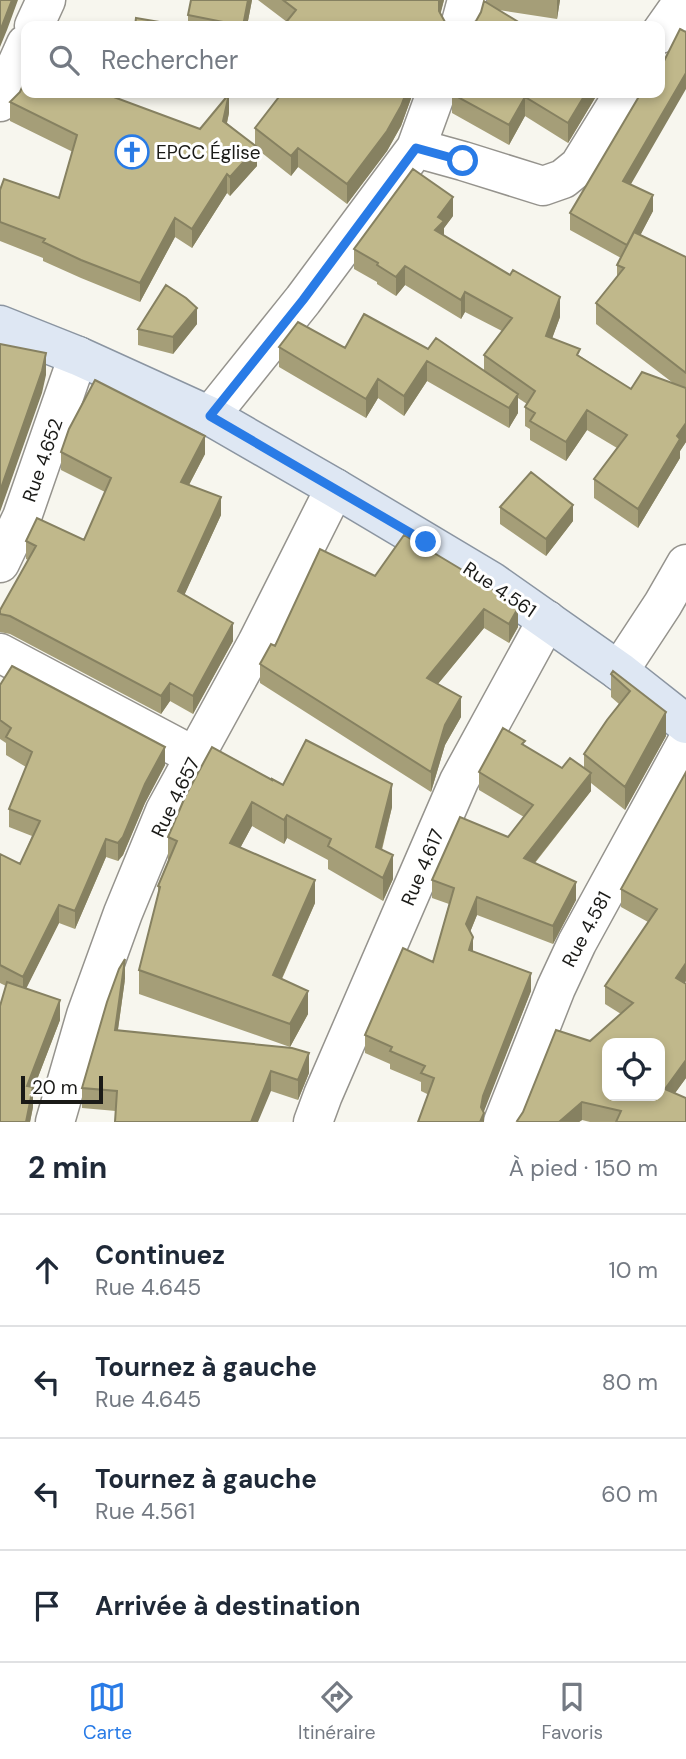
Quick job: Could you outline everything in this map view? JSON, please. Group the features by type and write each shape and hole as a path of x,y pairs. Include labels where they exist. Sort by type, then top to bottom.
{"main road":[{"name":"Rue 4.561","path":"0,325 78,356 210,416 335,488 491,581 619,671 686,724"}],"street":[{"path":"36,21 46,0"},
{"path":"461,21 467,0"},
{"path":"665,27 684,0"},
{"path":"0,102 21,55"},
{"path":"210,416 303,300 416,148 434,98"},
{"path":"416,148 543,186 563,179 579,166 621,98"},
{"name":"Rue 4.652","path":"0,563 22,517 78,356"},
{"name":"Rue 4.657","path":"55,1122 86,1015 123,913 165,811 257,643 335,488"},
{"path":"619,671 686,564"},
{"name":"Rue 4.617","path":"313,1122 459,781 547,620"},
{"path":"0,653 194,756"},
{"name":"Rue 4.581","path":"503,1122 556,988 577,943 686,744"}],"building":[{"path":"0,0 12,0 0,31"},
{"path":"191,0 248,0 244,21 218,21 188,15"},
{"path":"283,0 439,0 439,11 444,21 287,21 296,10"},
{"path":"484,1 517,21 476,21"},
{"path":"680,29 686,32 686,73 623,181 653,195 627,245 570,213 638,98 665,98 665,59"},
{"path":"21,90 21,98 116,98 200,129 228,98 223,121 257,147 230,177 227,174 192,229 175,218 140,283 81,260 43,242 45,239 0,222 0,190 4,179 59,198 77,135 10,102"},
{"path":"278,98 404,98 387,131 347,184 298,148 291,156 255,128"},
{"path":"459,98 524,98 509,125"},
{"path":"527,98 583,98 568,123"},
{"path":"413,169 453,197 438,217 444,221 435,230 510,275 513,270 560,297 546,336 580,349 577,355 631,389 642,372 686,388 686,423 677,436 680,439 638,509 594,479 627,435 587,410 566,442 530,421 535,413 525,407 535,391 484,355 512,318 465,292 461,300 405,266 396,277 354,249"},
{"path":"634,232 686,257 686,373 596,303 624,268 617,265"},
{"path":"166,285 197,308 173,337 138,329"},
{"path":"364,314 428,349 436,338 518,394 509,408 427,361 404,396 378,379 366,399 279,347 298,322 345,348"},
{"path":"0,344 46,353 0,491"},
{"path":"95,380 205,436 181,482 221,497 178,591 233,623 193,696 170,683 161,696 10,616 0,614 36,546 26,541 37,518 84,540 111,478 61,452 69,429"},
{"path":"531,472 573,505 546,539 500,507"},
{"path":"404,535 479,580 518,608 509,624 484,609 427,678 461,697 445,725 431,772 260,664 271,644 275,646 320,549 375,576"},
{"path":"12,666 165,747 145,784 123,837 118,843 106,839 75,911 59,905 23,977 0,965 0,854 20,864 40,821 9,809 32,752 6,737 11,728 0,720 0,685"},
{"path":"613,671 666,712 625,787 584,754 630,691 611,674"},
{"path":"503,728 525,741 522,744 562,768 570,758 591,773 524,858 576,882 553,926 477,897 466,924 473,937 469,950 531,973 483,1096 481,1107 484,1113 480,1122 418,1122 434,1078 421,1073 425,1066 390,1051 392,1047 365,1035 403,948 433,962 454,888 432,880 460,817 508,837 533,805 479,772"},
{"path":"306,740 392,784 376,847 393,855 383,878 328,846 331,839 287,815 284,820 252,802 230,843 315,880 273,975 308,991 290,1024 139,970 160,887 158,886 177,841 168,837 185,797 212,747 283,785"},
{"path":"686,772 686,963 676,978 686,984 686,1060 665,1089 686,1098 686,1122 616,1122 621,1111 582,1102 559,1122 517,1121 556,1030 590,1041 633,1003 605,986 657,909 621,889"},
{"path":"125,959 115,1030 292,1048 309,1053 298,1080 271,1071 251,1122 115,1122 117,1091 82,1088 107,1002"},
{"path":"7,982 60,1000 27,1086 33,1087 26,1122 0,1122 0,1006"}],"place":[{"name":"EPCC Église","path":"132,152"}],"route":[{"path":"426,542 210,416 303,300 416,148 463,161"}]}
